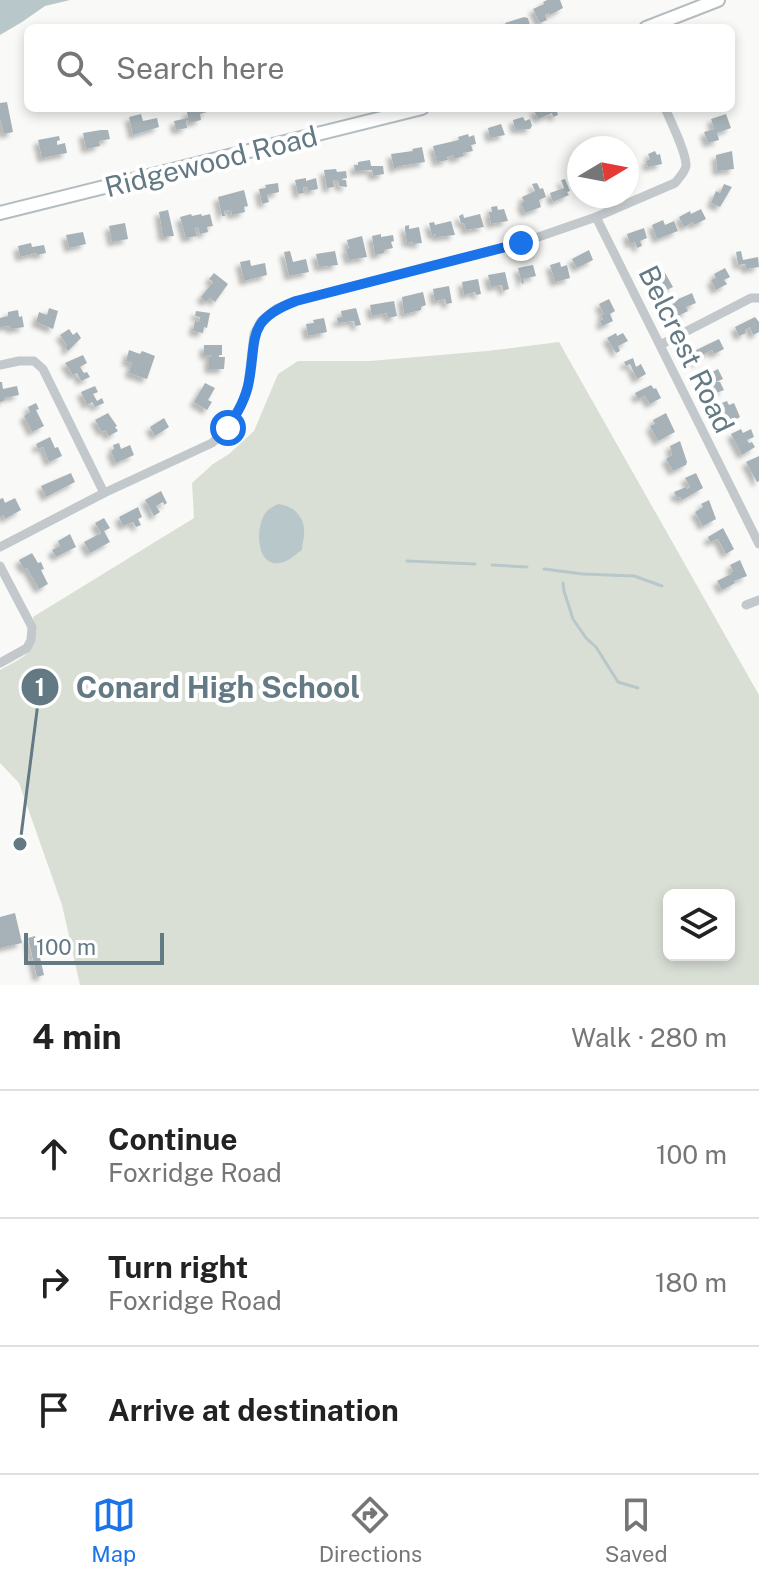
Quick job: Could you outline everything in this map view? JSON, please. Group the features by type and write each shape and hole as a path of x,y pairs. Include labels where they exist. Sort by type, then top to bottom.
{"main road":[{"path":"656,24 718,0"},
{"name":"Ridgewood Road","path":"0,213 406,112"}],"street":[{"path":"0,547 104,493 212,443 228,428 241,406 248,385 254,334 261,321 276,309 296,301 521,243 596,217 675,183 686,165 667,112"},
{"name":"Belcrest Road","path":"596,217 759,544"},
{"path":"660,345 751,298 759,298"},
{"path":"0,365 34,361 43,369 104,493"},
{"path":"0,566 32,627 27,648 0,663"},
{"path":"746,605 759,600"}],"shaded area":[{"path":"0,0 70,0 45,6 0,35"},
{"path":"559,342 759,695 759,985 80,985 62,905 19,783 0,763 0,670 30,651 35,638 33,617 194,518 192,483 254,431 278,374 298,361 370,361"},
{"path":"278,504 296,512 302,520 304,533 302,550 279,563 265,558 261,552 259,534 263,517"}],"building":[{"path":"547,0 560,0 563,8 545,15 547,20 540,23 533,9"},
{"path":"524,17 528,18 530,24 505,24"},
{"path":"7,102 13,132 4,134 0,103"},
{"path":"187,112 207,112 200,114 201,120 189,123 188,120 187,128 176,130 174,121 188,118"},
{"path":"535,112 557,112 558,115 553,117 552,113 538,119"},
{"path":"141,114 143,121 157,118 159,127 133,135 129,117"},
{"path":"726,114 731,128 717,133 719,140 708,143 704,132 714,129 711,119"},
{"path":"523,117 525,121 530,119 530,129 515,129 513,120"},
{"path":"501,124 505,135 490,138 488,128"},
{"path":"108,130 110,139 99,141 100,146 86,149 83,133"},
{"path":"468,134 469,137 474,135 476,144 471,145 473,151 437,162 433,146 459,140 458,137"},
{"path":"59,136 57,145 65,143 67,153 42,158 38,140"},
{"path":"422,147 425,162 394,169 391,154"},
{"path":"655,151 657,155 660,154 662,164 648,167 648,154"},
{"path":"732,151 734,169 717,171 716,155"},
{"path":"370,160 371,166 383,166 384,174 373,176 372,170 355,171 354,165 358,162"},
{"path":"336,169 337,172 346,171 347,178 342,180 346,180 347,187 339,186 338,180 333,180 334,187 327,188 324,170"},
{"path":"306,178 306,181 316,178 318,189 308,191 307,187 303,188 304,193 298,194 295,180"},
{"path":"565,179 567,184 567,196 553,202 550,193 564,188 561,180"},
{"path":"278,183 279,192 267,195 269,202 262,204 259,189"},
{"path":"537,183 546,197 539,200 541,207 525,213 522,197 535,191 532,184"},
{"path":"724,184 732,187 720,207 711,203 716,191 720,193"},
{"path":"244,190 248,206 244,207 245,212 232,215 229,210 224,211 225,216 222,216 218,197"},
{"path":"497,206 498,210 504,209 508,221 491,224 489,212 492,212 491,207"},
{"path":"701,209 706,219 684,227 679,217"},
{"path":"168,210 174,236 163,237 159,212"},
{"path":"210,214 213,226 207,227 208,232 200,234 198,227 195,228 197,236 186,238 180,217"},
{"path":"463,214 464,218 480,214 484,227 466,230 459,216"},
{"path":"663,220 665,225 674,221 678,231 657,239 652,225"},
{"path":"451,221 455,235 432,235 429,223 434,222 435,225"},
{"path":"125,223 128,239 112,242 109,226"},
{"path":"409,225 409,229 419,227 422,243 407,243 405,226"},
{"path":"644,228 647,238 640,241 642,246 637,248 635,242 630,244 627,234"},
{"path":"83,232 86,244 69,248 66,235"},
{"path":"381,234 381,237 393,235 393,248 375,255 372,236"},
{"path":"362,236 367,257 349,260 347,240"},
{"path":"31,243 32,247 44,245 46,253 20,257 18,246"},
{"path":"589,250 593,260 577,268 572,259"},
{"path":"290,251 293,262 306,259 309,272 289,276 284,252"},
{"path":"335,251 338,265 319,267 316,254"},
{"path":"741,251 743,260 758,257 759,267 746,269 745,264 738,265 736,252"},
{"path":"250,260 251,266 265,263 267,275 244,281 240,262"},
{"path":"560,262 561,267 567,265 570,278 555,282 550,265"},
{"path":"533,265 536,276 523,279 522,284 518,268"},
{"path":"725,268 730,277 724,280 727,284 716,290 711,280 716,278 714,274"},
{"path":"664,271 673,287 659,294 654,283 658,281 655,275"},
{"path":"505,272 509,289 503,291 502,285 491,287 488,275"},
{"path":"214,273 228,284 215,302 210,298 206,302 201,297 213,282 209,279"},
{"path":"478,279 481,294 464,295 462,282"},
{"path":"449,286 452,303 446,304 445,299 435,301 433,289"},
{"path":"423,292 426,305 421,310 404,314 402,297"},
{"path":"692,293 696,303 672,319 666,306"},
{"path":"609,299 615,311 610,314 613,321 602,326 601,315 604,314 599,304"},
{"path":"394,301 397,316 388,318 387,313 372,316 370,305"},
{"path":"49,308 58,311 53,329 36,322 39,312 47,315"},
{"path":"356,308 361,325 355,326 354,321 338,323 337,318 342,317 341,311"},
{"path":"18,310 24,327 0,327 0,318"},
{"path":"196,311 210,313 203,333 193,331 195,321 199,322 200,317 195,316"},
{"path":"755,317 759,322 759,332 753,335 750,327 739,336 735,327"},
{"path":"324,318 327,332 308,336 306,324"},
{"path":"69,329 81,338 68,351 60,335"},
{"path":"616,333 617,336 623,333 628,341 618,346 620,351 616,353 607,338"},
{"path":"719,339 724,349 714,354 712,350 695,363 690,353"},
{"path":"204,345 222,345 222,355 219,357 225,357 224,369 209,369 209,357 212,355 204,355"},
{"path":"129,350 155,356 147,379 129,373 132,363 126,361"},
{"path":"83,355 87,363 80,367 90,377 81,381 65,363"},
{"path":"633,358 636,367 641,364 646,374 637,379 630,364 626,366 624,362"},
{"path":"718,369 723,379 716,382 720,382 724,390 714,394 702,377"},
{"path":"0,382 3,389 17,386 19,395 0,402"},
{"path":"205,383 215,388 208,400 212,402 207,410 194,402"},
{"path":"651,385 661,398 650,404 645,396 638,399 635,393"},
{"path":"95,386 98,392 93,394 97,401 102,398 104,403 95,407 92,402 87,405 81,392"},
{"path":"727,401 729,405 734,403 740,417 726,425 716,405"},
{"path":"36,403 44,426 32,432 24,416 30,412 28,407"},
{"path":"108,413 118,431 109,436 105,430 102,432 95,420"},
{"path":"666,413 675,432 658,441 650,426 655,424 653,420"},
{"path":"164,418 169,427 155,436 150,427"},
{"path":"741,429 743,433 751,429 754,437 747,440 755,447 742,455 731,434"},
{"path":"50,437 62,456 49,462 43,447 38,449 36,444"},
{"path":"680,441 687,462 673,471 666,459 672,455 670,446"},
{"path":"119,443 121,449 130,445 134,455 116,463 111,451 113,445"},
{"path":"759,456 759,481 757,482 746,462"},
{"path":"71,473 75,482 46,497 41,486"},
{"path":"696,473 703,488 682,500 677,498 674,492 690,487 685,478"},
{"path":"161,491 167,503 156,506 160,512 154,516 145,500"},
{"path":"3,498 5,503 15,498 21,510 5,519 4,515 0,517 0,499"},
{"path":"709,500 716,519 703,526 695,512"},
{"path":"138,507 141,525 136,527 133,522 123,526 119,517"},
{"path":"104,518 110,528 104,531 110,542 90,553 84,542 101,533 95,523"},
{"path":"723,528 734,549 726,554 718,539 710,542 708,537"},
{"path":"70,534 76,547 56,557 52,550 60,546 58,541"},
{"path":"32,553 38,563 41,562 44,569 41,570 48,584 39,589 19,560"},
{"path":"740,560 747,576 722,590 717,581 731,574 730,565"},
{"path":"15,913 22,943 0,948 0,917"},
{"path":"35,936 44,975 37,977 28,938"}],"waterway":[{"path":"407,561 475,564"},
{"path":"492,565 527,567"},
{"path":"544,569 634,576 662,586"},
{"path":"563,583 573,619 586,638 596,647 618,682 638,688"}],"place":[{"name":"Conard High School","path":"20,844"}],"route":[{"path":"228,428 241,406 248,385 254,334 261,321 276,309 296,301 521,243"}]}
